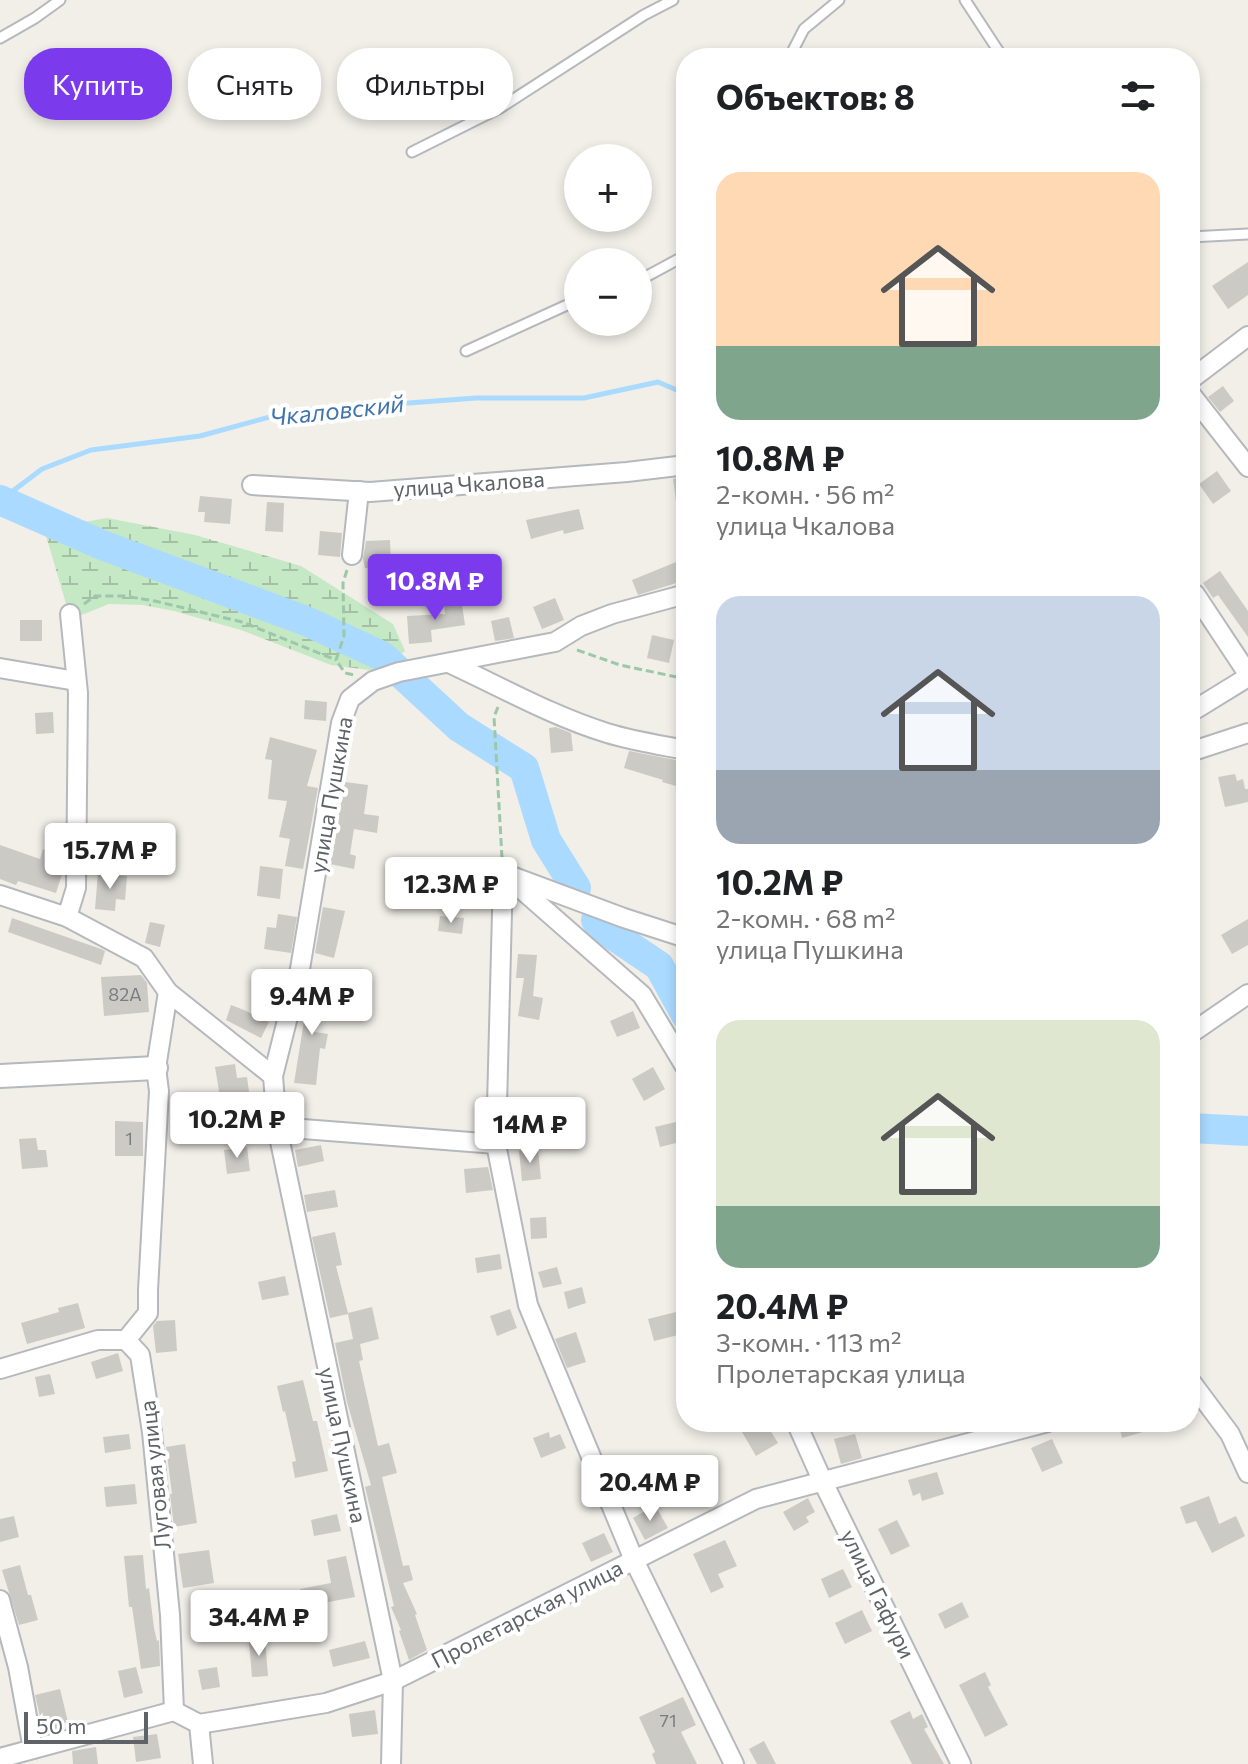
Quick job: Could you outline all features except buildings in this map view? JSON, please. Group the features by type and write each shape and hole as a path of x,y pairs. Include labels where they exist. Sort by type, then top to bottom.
{"street":[{"path":"1200,372 1248,336"},
{"path":"1200,406 1248,467"},
{"name":"улица Чкалова","path":"252,485 359,491 676,466"},
{"path":"352,555 359,491"},
{"path":"373,681 399,672 555,642 581,626 612,614 676,597"},
{"path":"1200,602 1248,676 1200,706"},
{"path":"67,917 76,888 78,693 70,614"},
{"path":"449,663 542,708 609,733 676,748"},
{"path":"0,668 76,681"},
{"name":"улица Пушкина","path":"373,681 350,699 341,723 300,969 273,1076 277,1127 393,1681 391,1764"},
{"path":"1200,749 1248,733"},
{"path":"503,873 676,935"},
{"path":"503,873 642,995 676,1051"},
{"path":"503,873 496,1144 528,1305 634,1560 734,1764"},
{"path":"0,895 67,917 144,958 168,992 273,1076"},
{"path":"0,1369 98,1340 126,1340 148,1313 159,1091 156,1068 168,992"},
{"path":"1200,1027 1248,994"},
{"path":"0,1076 156,1068"},
{"path":"277,1127 496,1144"},
{"name":"Луговая улица","path":"126,1340 140,1355 152,1432 170,1615 174,1711"},
{"path":"1200,1393 1239,1430 1248,1473"},
{"name":"улица Гафури","path":"800,1432 961,1764"},
{"name":"Пролетарская улица","path":"199,1724 326,1703 393,1681 756,1499 1010,1432"},
{"path":"0,1600 18,1667 33,1749"},
{"path":"0,1758 174,1711 199,1724 203,1764"}],"lane":[{"path":"0,38 60,0"},
{"path":"412,152 500,108 644,15 673,0"},
{"path":"794,48 804,29 839,0"},
{"path":"965,0 996,48"},
{"path":"1200,236 1248,234"},
{"path":"652,273 676,260"},
{"path":"466,351 564,306"}],"path":[{"path":"336,660 344,636 343,583 352,555"},
{"path":"70,614 95,596 124,596 155,601 242,622 336,660 345,673 373,681"},
{"path":"555,642 620,665 676,677"},
{"path":"494,717 503,873"}],"green space":[{"path":"107,518 195,535 301,566 393,624 405,651 377,671 331,665 241,630 143,605 109,604 79,616 67,607 44,529"}],"waterway":[{"name":"Чкаловский","path":"1,500 42,469 91,450 200,436 288,412 476,398 584,398 658,382 676,390"},
{"path":"0,500 102,545 306,621 382,656 459,727 524,768 546,840 576,888"},
{"path":"596,920 601,927 659,966 676,997"},
{"path":"1200,1129 1248,1131"}]}
